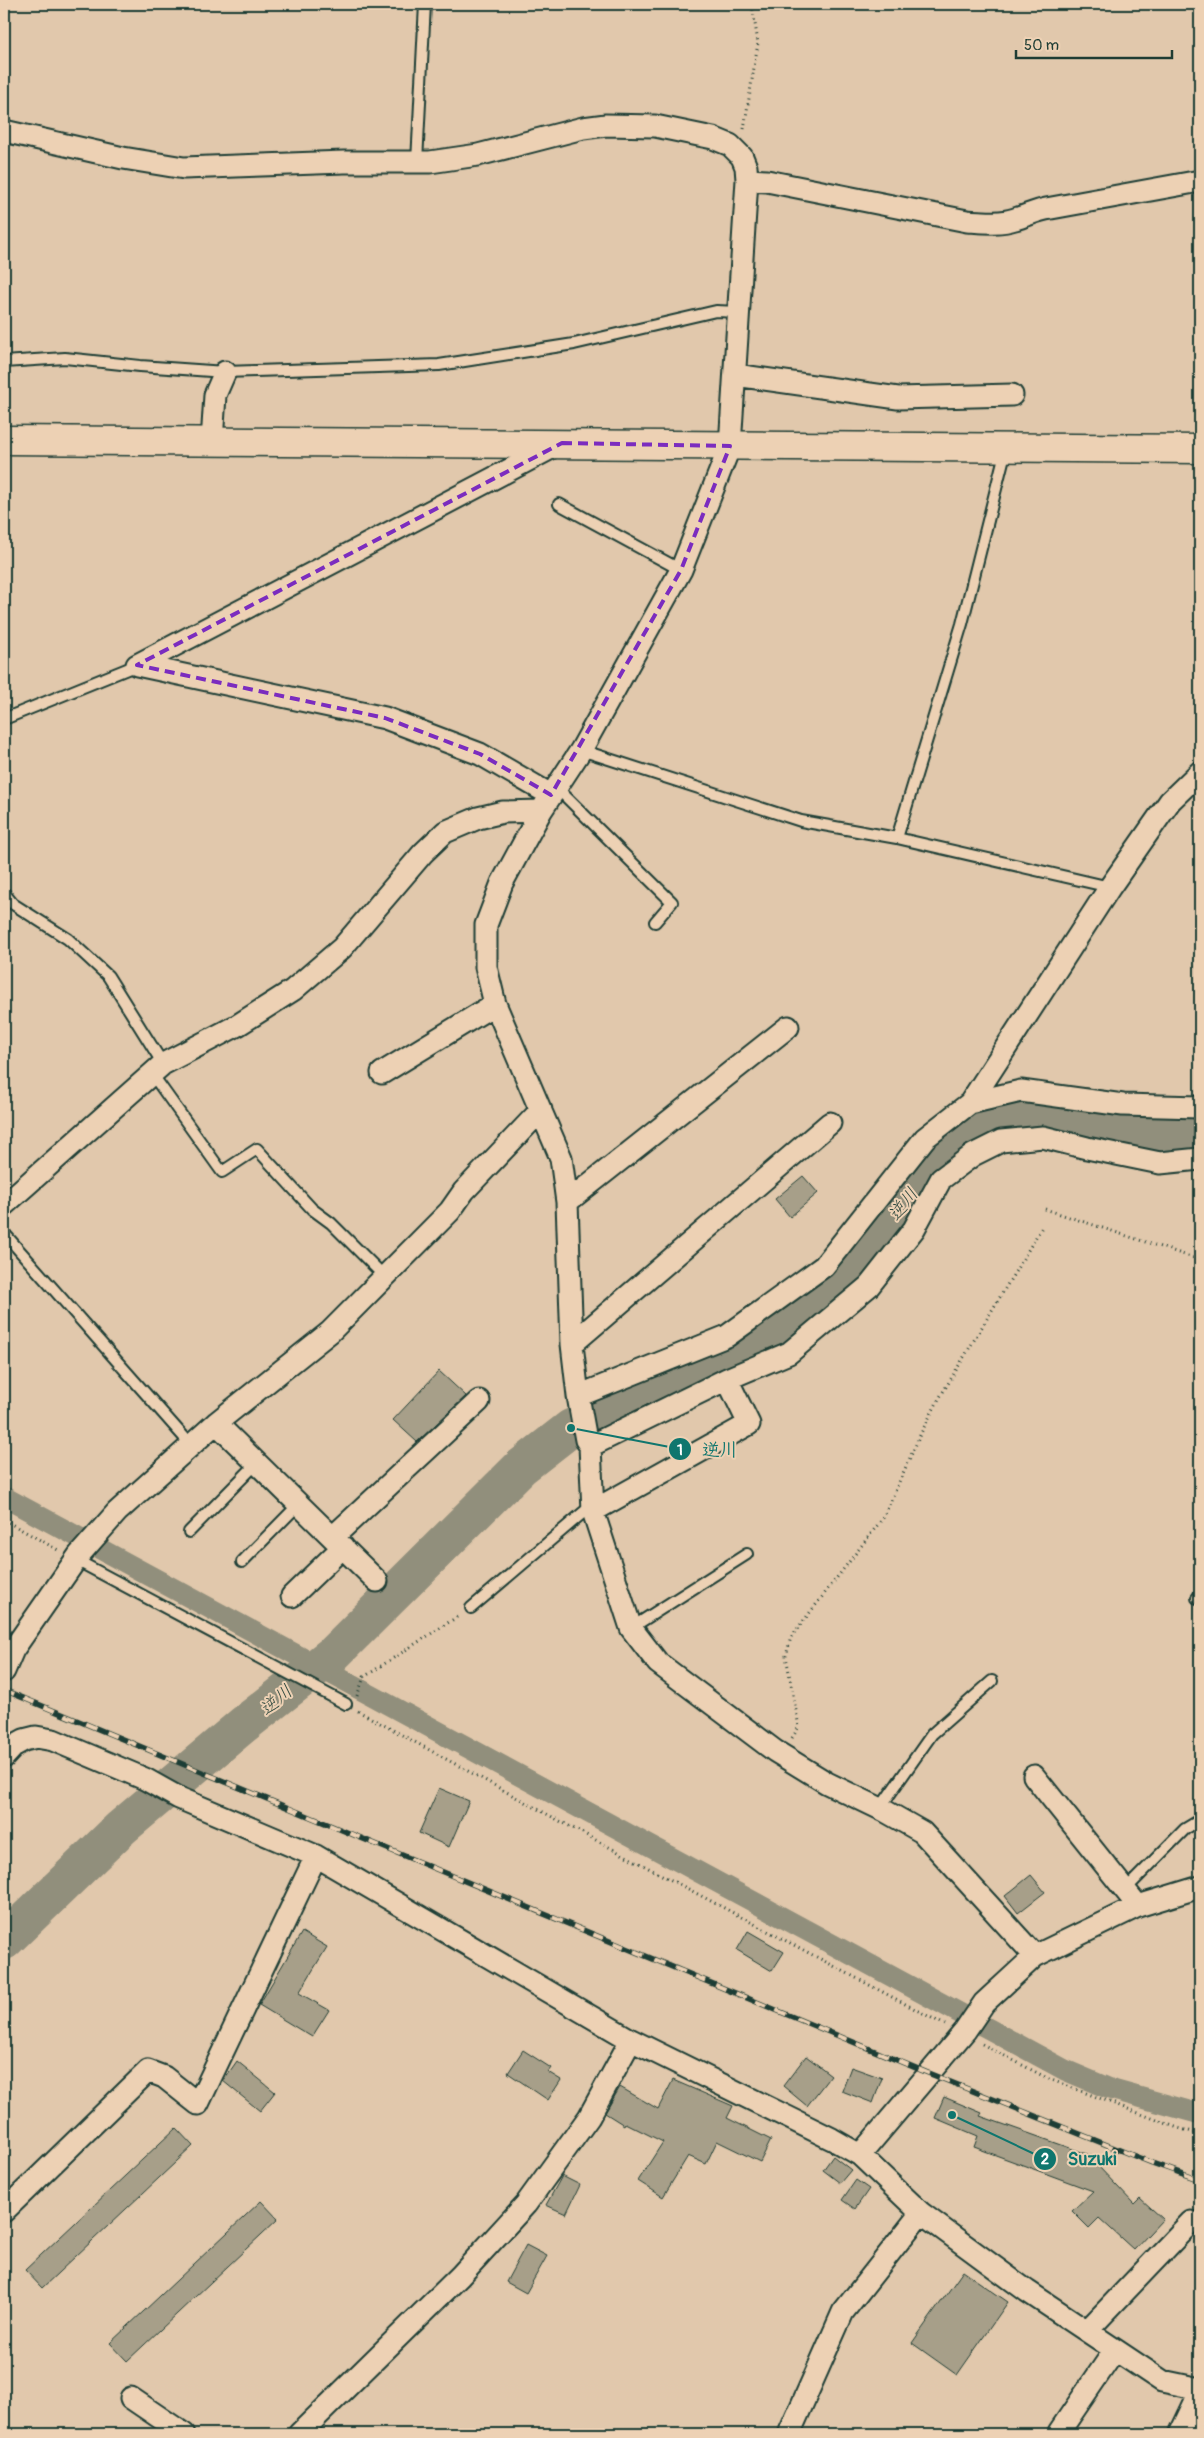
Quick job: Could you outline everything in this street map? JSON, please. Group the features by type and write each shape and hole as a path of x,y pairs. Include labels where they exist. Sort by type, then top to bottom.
{"street":[{"path":"4,131 123,158 184,168 344,162 417,162 478,155 556,133 606,125 655,126 714,138 736,150 746,167 747,180 730,446 681,570 581,750 549,798 502,883 486,925 486,967 495,1004 561,1158 567,1202 572,1344 579,1404 588,1443 593,1508 631,1628 658,1663 780,1755 827,1783 880,1808 922,1832 1035,1956"},
{"path":"747,180 767,181 967,221 991,222 1014,219 1037,211 1200,182"},
{"path":"212,442 214,395 225,372"},
{"path":"735,376 898,398 1012,395"},
{"path":"4,440 1200,449"},
{"path":"137,665 562,443"},
{"path":"137,665 385,718 480,754 549,798"},
{"path":"579,1404 727,1336 824,1266 925,1138 970,1103 1110,887 1170,801 1200,772"},
{"path":"4,1205 157,1069 238,1025 293,990 342,948 423,853 445,832 478,818 549,798"},
{"path":"382,1074 495,1004"},
{"path":"567,1202 788,1027"},
{"path":"970,1103 1021,1091 1123,1105 1200,1107"},
{"path":"4,1671 13,1650 77,1558 117,1512 216,1423 330,1332 450,1211 464,1191 541,1110"},
{"path":"572,1344 830,1123"},
{"path":"588,1443 727,1379 789,1353 869,1286 914,1229 941,1178 973,1155 1001,1141 1043,1137 1160,1163 1200,1159"},
{"path":"593,1508 749,1424 727,1379"},
{"path":"292,1596 338,1542 478,1401"},
{"path":"216,1423 377,1581"},
{"path":"4,1757 15,1745 24,1740 44,1739 69,1746 145,1779 178,1798 316,1856 631,2040 832,2138 860,2155 920,2213 1027,2291 1162,2381 1200,2391 1180,2434"},
{"path":"1034,1776 1138,1906"},
{"path":"4,2211 148,2070 164,2077 198,2104 316,1856"},
{"path":"860,2155 963,2032 984,2003 1035,1956 1138,1906 1200,1887"},
{"path":"299,2434 460,2276 526,2204 589,2117 631,2040"},
{"path":"788,2434 843,2312 920,2213"},
{"path":"1087,2331 1196,2217"},
{"path":"1059,2432 1115,2350"},
{"path":"131,2398 184,2434"}],"lane":[{"path":"417,162 425,4"},
{"path":"4,362 65,358 225,372 439,365 574,344 716,311 739,312"},
{"path":"897,838 962,624 1006,448"},
{"path":"559,504 681,570"},
{"path":"4,719 137,665"},
{"path":"581,750 801,822 897,838 1110,887"},
{"path":"549,798 672,902 655,922"},
{"path":"4,893 13,904 68,939 108,976 157,1069 222,1172 257,1149 312,1209 330,1223 385,1277"},
{"path":"4,1233 191,1445"},
{"path":"189,1532 258,1463"},
{"path":"242,1562 299,1504"},
{"path":"471,1608 593,1508"},
{"path":"631,1628 746,1554"},
{"path":"77,1558 263,1661 346,1704"},
{"path":"880,1808 932,1734 992,1682"},
{"path":"1125,1890 1185,1829 1200,1820"}],"path":[{"path":"736,150 742,142 758,43 752,4"},
{"path":"1046,1209 1200,1260"},
{"path":"780,1755 799,1727 786,1656 791,1637 883,1518 921,1433 940,1397 1042,1227"},
{"path":"4,1520 77,1558"},
{"path":"356,1699 364,1677 471,1608"},
{"path":"346,1704 556,1819 1049,2079 1178,2128 1200,2134"}],"highlighted area":[{"path":"562,443 730,446 681,570 551,795 480,754 385,718 137,665"}],"building":[{"path":"803,1176 818,1193 790,1217 775,1199"},
{"path":"439,1371 466,1396 417,1442 393,1420"},
{"path":"439,1788 469,1801 449,1847 419,1833"},
{"path":"1031,1875 1045,1892 1018,1913 1005,1896"},
{"path":"748,1931 784,1952 772,1971 737,1950"},
{"path":"302,1932 327,1947 299,1993 329,2010 312,2037 259,2005"},
{"path":"523,2050 551,2068 548,2072 561,2080 548,2100 508,2073"},
{"path":"806,2056 831,2075 807,2106 783,2086"},
{"path":"237,2061 275,2092 260,2111 223,2081"},
{"path":"851,2067 882,2078 873,2103 842,2091"},
{"path":"673,2080 733,2106 727,2118 771,2140 760,2162 717,2141 706,2164 688,2156 663,2197 638,2181 663,2142 625,2123 624,2125 605,2113 620,2087 658,2109"},
{"path":"944,2097 982,2113 980,2116 1101,2159 1098,2166 1134,2204 1140,2198 1163,2219 1134,2250 1099,2218 1089,2228 1072,2211 1093,2191 974,2147 978,2136 935,2118"},
{"path":"176,2128 193,2146 42,2288 25,2270"},
{"path":"833,2156 851,2170 840,2183 823,2170"},
{"path":"562,2176 580,2185 566,2214 546,2205"},
{"path":"856,2180 869,2189 855,2209 842,2200"},
{"path":"261,2201 278,2219 127,2361 110,2343"},
{"path":"526,2245 547,2256 526,2293 506,2282"},
{"path":"963,2271 1008,2302 957,2375 912,2343"}],"waterway":[{"name":"逆川","path":"4,1941 121,1828 243,1725 332,1655 521,1467 571,1428 773,1334 851,1272 898,1208 937,1161 972,1130 1002,1120 1035,1114 1130,1131 1200,1132"},
{"path":"4,1497 1065,2070 1110,2089 1200,2114"}],"railway":[{"path":"4,1690 928,2073 1152,2163 1200,2180"}],"place":[{"name":"逆川","path":"571,1428"},
{"name":"Suzuki","path":"952,2115"}]}
